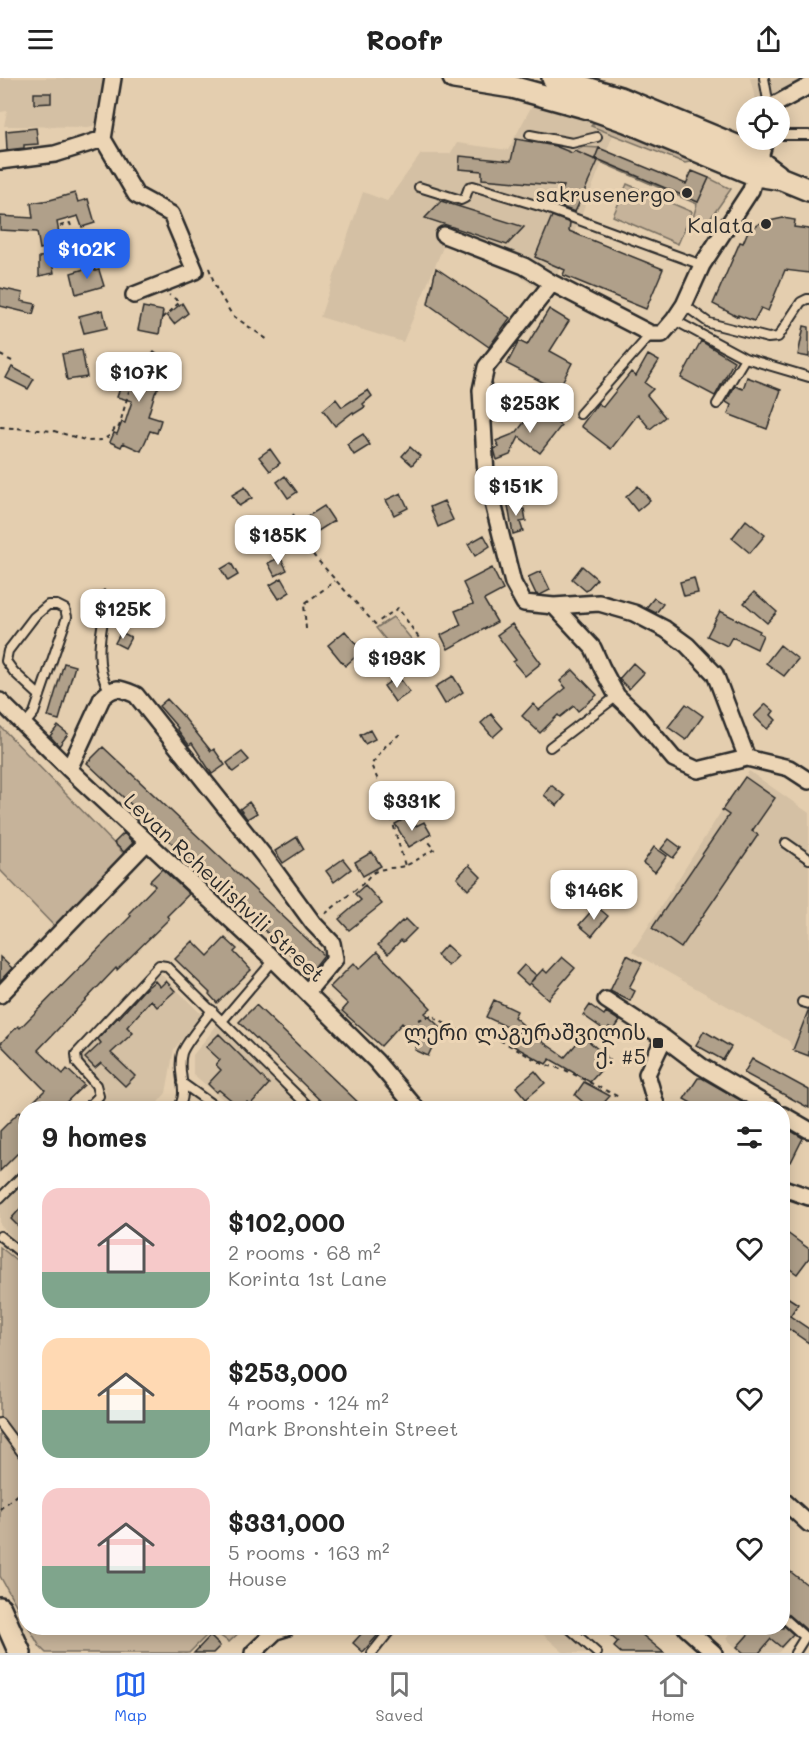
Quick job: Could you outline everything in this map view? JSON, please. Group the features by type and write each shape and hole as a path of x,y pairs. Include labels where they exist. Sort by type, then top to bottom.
{"main road":[{"path":"454,78 600,102"},
{"path":"553,78 600,102 741,148 758,168 809,190"},
{"path":"0,1608 19,1653"},
{"path":"0,1636 19,1653"}],"street":[{"path":"113,78 103,139 136,195 171,214 195,271 134,295"},
{"path":"790,96 809,86"},
{"path":"0,161 55,154 103,139"},
{"path":"444,236 524,266 651,334 662,334 684,305 702,265 751,190 762,150"},
{"path":"552,283 486,367 481,390 486,475 513,583 524,603 554,606 599,603 634,613 665,629 687,645 715,674 747,758"},
{"path":"554,606 593,648 617,696 638,716 674,759 698,770 747,758 789,768 809,781"},
{"path":"69,769 102,698 109,690 120,688 136,695 264,856 313,923 332,943 335,959 307,992"},
{"name":"Levan Rcheulishvili Street","path":"0,701 69,769 307,992 376,1061 410,1101"},
{"path":"0,994 147,842"},
{"path":"606,1000 664,1038 701,1066 760,1101"},
{"path":"655,1101 647,1074 664,1038"},
{"path":"790,1119 809,1130"},
{"path":"790,1190 809,1197"},
{"path":"790,1506 809,1524"},
{"path":"253,1653 272,1635"},
{"path":"694,1635 714,1653"}],"lane":[{"path":"764,78 768,96"},
{"path":"530,135 572,143 597,137"},
{"path":"790,135 809,135"},
{"path":"419,187 461,200 465,198 468,188 473,186 546,208 702,265"},
{"path":"684,305 709,323 768,338 778,337 801,302 809,300"},
{"path":"674,320 745,358 809,377"},
{"path":"580,414 651,334"},
{"path":"717,404 745,358"},
{"path":"24,725 34,713 40,696 67,617 65,609 57,604 48,605 34,618 8,651 6,661 14,672 40,696"},
{"path":"104,616 99,662 102,679 109,690"},
{"path":"550,747 617,696"},
{"path":"786,843 809,860"},
{"path":"223,1020 274,960"},
{"path":"94,1101 99,1096 96,1085 78,1063 76,1054 159,965 166,966 303,1101"},
{"path":"181,1101 184,1095 179,1068 183,1051 212,1010"},
{"path":"182,1083 207,1101"},
{"path":"0,1198 18,1180"},
{"path":"0,1236 18,1251"},
{"path":"0,1423 18,1446"},
{"path":"790,1623 805,1637 795,1653"},
{"path":"372,1653 386,1635"},
{"path":"577,1635 597,1653"}],"path":[{"path":"60,226 70,223 82,263"},
{"path":"195,271 210,268 216,288 232,315 268,340"},
{"path":"162,318 180,302"},
{"path":"0,355 12,361"},
{"path":"0,427 54,431 88,441 102,440 111,435 116,426 119,427 129,391"},
{"path":"293,514 314,556 375,624 398,608 428,651"},
{"path":"306,629 304,604 335,580"},
{"path":"400,734 387,744 371,765 385,795 405,866"},
{"path":"313,923 382,868 405,866 435,849 428,841"},
{"path":"418,1020 434,1015 436,1019 462,1032 487,1033 543,1064 565,1070 619,1097"},
{"path":"0,1509 18,1494"}],"shaded area":[{"path":"0,78 109,78 97,125 88,127 4,126 7,111 0,112"},
{"path":"750,78 808,78 776,96 754,96"},
{"path":"535,100 617,125 558,273 544,294 521,277 446,240 403,342 320,317 363,192 387,201 421,154 450,154 457,143 508,150"},
{"path":"596,121 694,161 685,163 591,126"},
{"path":"583,147 599,148 595,159 698,202 709,178 731,189 710,219 704,221 693,218 697,204 575,151"},
{"path":"627,184 692,212 678,244 613,216"},
{"path":"393,617 413,641 394,650 376,628"},
{"path":"0,726 128,858 56,928 0,870"},
{"path":"749,771 809,813 809,1058 793,1050 789,1041 632,952"},
{"path":"160,973 202,1015 174,1049 166,1093 159,1101 102,1101 106,1091 82,1060 82,1051"},
{"path":"217,1025 294,1101 225,1101 193,1074 193,1055"},
{"path":"18,1187 18,1242 0,1225 0,1206"},
{"path":"0,1247 18,1261 18,1608 0,1576"},
{"path":"790,1631 795,1635 778,1653 741,1653 726,1638 729,1635 790,1635"},
{"path":"33,1635 207,1635 189,1653 46,1653"},
{"path":"219,1635 236,1635 229,1642"},
{"path":"544,1635 571,1635 591,1653 564,1653"}],"building":[{"path":"34,93 51,93 51,103 34,104"},
{"path":"36,128 38,144 7,150 6,131"},
{"path":"516,139 555,146 572,153 575,151 598,161 575,212 556,205 564,186 482,179 482,171 459,169 460,156 511,161"},
{"path":"599,148 686,184 692,171 709,178 698,202 595,158"},
{"path":"75,193 78,202 88,199 95,223 82,227 78,216 57,222 61,244 40,249 37,232 0,230 0,216 33,218 31,203"},
{"path":"441,201 524,227 507,245 425,218"},
{"path":"552,216 570,223 569,231 663,269 646,309 563,275 565,270 535,257"},
{"path":"783,218 795,220 794,227 809,229 809,273 785,270 768,311 761,308 754,321 738,315 738,317 713,304 740,242 743,243 748,231 760,223"},
{"path":"51,256 54,273 39,276 39,257"},
{"path":"94,266 95,271 99,270 104,286 76,294 71,273"},
{"path":"436,268 510,318 489,347 428,304"},
{"path":"0,288 23,293 21,301 36,304 33,314 0,306"},
{"path":"182,303 188,313 174,324 167,315"},
{"path":"143,307 163,311 159,334 138,330"},
{"path":"549,309 569,321 550,351 572,363 558,390 507,364 519,341 527,345"},
{"path":"103,310 107,328 84,333 79,316"},
{"path":"804,326 809,327 809,357 798,355"},
{"path":"701,341 734,361 715,396 681,378"},
{"path":"82,350 87,377 67,380 62,354"},
{"path":"154,352 163,359 156,367 167,374 155,393 148,416 161,420 157,433 150,431 141,451 123,443 121,447 110,442 114,433 117,434 122,422 125,423 132,401 117,397 122,382 115,381 117,369 139,373"},
{"path":"648,355 659,361 645,383 653,389 647,395 665,417 650,429 638,414 611,449 581,426 598,403 603,407 631,372 636,376"},
{"path":"12,367 34,379 28,389 6,378"},
{"path":"747,377 781,390 767,429 728,414 731,405 726,402 735,386 743,389"},
{"path":"368,390 372,396 363,404 365,407 354,414 353,412 335,426 323,410 336,399 342,407"},
{"path":"536,407 561,426 540,453 519,437 510,455 497,460 494,449 499,447 496,441 516,433"},
{"path":"363,434 370,445 354,455 347,444"},
{"path":"410,447 420,456 412,465 402,456"},
{"path":"270,449 280,463 270,471 259,457"},
{"path":"285,476 297,492 288,498 277,482"},
{"path":"638,486 650,500 637,511 626,497"},
{"path":"245,487 252,498 239,506 232,495"},
{"path":"401,493 408,508 394,515 386,500"},
{"path":"513,499 517,510 524,509 526,521 520,522 523,531 513,534 507,500"},
{"path":"444,501 453,520 438,527 430,507"},
{"path":"324,506 334,521 315,533 305,518"},
{"path":"746,520 765,535 750,553 732,538"},
{"path":"484,535 490,546 475,556 468,544"},
{"path":"280,557 287,570 275,576 268,563"},
{"path":"231,563 238,575 228,581 221,569"},
{"path":"582,566 597,579 586,591 572,579"},
{"path":"492,568 503,590 484,600 497,622 448,649 441,635 461,625 455,611 473,604 463,583"},
{"path":"541,571 550,590 540,595 536,594 528,577"},
{"path":"282,578 290,592 279,599 270,585"},
{"path":"694,578 698,593 684,596 680,582"},
{"path":"104,590 111,602 138,613 135,622 103,609 95,596"},
{"path":"754,592 777,612 767,623 744,603"},
{"path":"654,598 663,604 656,613 646,608"},
{"path":"720,611 760,631 759,633 763,635 757,649 732,637 727,646 707,636"},
{"path":"512,624 541,663 525,676 513,662 516,660 497,635"},
{"path":"345,631 362,651 345,666 328,645"},
{"path":"121,632 131,637 125,648 115,643"},
{"path":"780,645 798,659 784,676 766,663"},
{"path":"64,663 75,666 59,720 48,717"},
{"path":"633,663 644,673 629,689 619,679"},
{"path":"573,670 597,695 578,711 574,706 560,717 558,715 540,733 522,716 533,704 539,710 566,688 560,681"},
{"path":"398,676 410,692 395,702 384,686"},
{"path":"453,676 463,692 445,704 435,687"},
{"path":"167,699 211,751 214,749 225,765 212,774 192,743 189,745 159,706"},
{"path":"686,704 703,716 686,740 668,727"},
{"path":"766,704 774,711 771,715 776,720 767,729 754,716"},
{"path":"491,714 503,728 493,737 481,723"},
{"path":"58,726 68,734 59,746 50,736"},
{"path":"370,730 375,739 365,744 360,735"},
{"path":"103,747 324,955 310,973 87,763"},
{"path":"242,752 249,760 233,772 227,763"},
{"path":"745,777 775,798 752,831 758,835 681,948 652,928 729,815 722,810"},
{"path":"551,785 565,796 557,806 544,795"},
{"path":"249,802 257,813 247,819 240,809"},
{"path":"408,817 414,827 424,822 431,834 409,847 395,824"},
{"path":"124,833 133,843 124,852 114,843"},
{"path":"297,837 304,849 283,863 275,851"},
{"path":"669,839 681,848 673,858 661,849"},
{"path":"654,847 667,856 655,872 643,863"},
{"path":"372,852 381,866 363,876 355,862"},
{"path":"343,859 351,869 334,882 326,871"},
{"path":"469,865 481,877 468,890 457,878"},
{"path":"162,869 189,894 167,916 169,919 117,970 116,968 38,1050 63,1074 67,1069 84,1085 67,1101 34,1101 45,1090 0,1044 18,1026 20,1028 131,916 129,913 155,886 150,881"},
{"path":"365,885 382,904 349,930 339,919 361,900 355,894"},
{"path":"596,906 608,916 592,936 579,925"},
{"path":"406,919 416,929 388,954 378,945"},
{"path":"225,938 237,949 234,952 251,970 217,1003 210,993 175,959 193,941 208,956"},
{"path":"446,945 458,956 448,966 437,955"},
{"path":"377,952 431,1008 425,1013 441,1028 428,1056 415,1050 420,1039 402,1023 381,1046 342,1011 348,1004 330,987 354,963 359,969"},
{"path":"627,955 642,963 629,988 635,991 630,1001 610,991"},
{"path":"0,957 12,968 0,981"},
{"path":"562,957 575,968 548,999 516,974 524,965 536,975 531,982 543,969 547,973"},
{"path":"155,981 160,987 166,981 175,991 157,1007 151,1000 127,1027 133,1033 111,1053 135,1076 125,1086 101,1063 95,1068 85,1058 101,1043 98,1039 118,1017"},
{"path":"494,1000 517,1011 514,1017 565,1057 583,1036 610,1060 590,1082 550,1059 546,1064 510,1044 518,1032 486,1017"},
{"path":"256,1005 357,1101 321,1101 239,1022"},
{"path":"590,1005 604,1015 606,1012 620,1021 613,1031 609,1027 606,1031 583,1015"},
{"path":"809,1011 809,1056 793,1050"},
{"path":"704,1031 731,1047 723,1060 696,1045"},
{"path":"219,1034 269,1084 254,1101 232,1101 219,1090 216,1092 208,1084 221,1070 216,1065 220,1060 206,1047"},
{"path":"752,1059 809,1090 809,1108 744,1073"},
{"path":"535,1071 545,1083 526,1099 516,1087"},
{"path":"698,1078 702,1078 742,1101 688,1101 684,1099"},
{"path":"584,1082 610,1096 605,1101 582,1101 575,1095"},
{"path":"18,1113 18,1153 0,1171 0,1131"},
{"path":"790,1130 803,1138 790,1162"},
{"path":"18,1211 18,1226 11,1219"},
{"path":"790,1235 809,1249 809,1258 797,1274 790,1269"},
{"path":"790,1299 798,1304 790,1316"},
{"path":"790,1316 809,1329 809,1343 790,1330"},
{"path":"790,1571 809,1586 809,1632 790,1616"},
{"path":"790,1631 793,1634 781,1647 771,1639 759,1653 744,1653 737,1647 748,1635 790,1635"},
{"path":"360,1635 378,1635 363,1652 353,1643"},
{"path":"610,1635 642,1635 664,1653 621,1653 614,1647 618,1642"},
{"path":"210,1636 220,1646 213,1653 194,1653"}],"place":[{"name":"sakrusenergo","path":"687,193"},
{"name":"Kalata","path":"766,224"},
{"name":"ლერი ლაგურაშვილის ქ. #5","path":"658,1043"}]}
